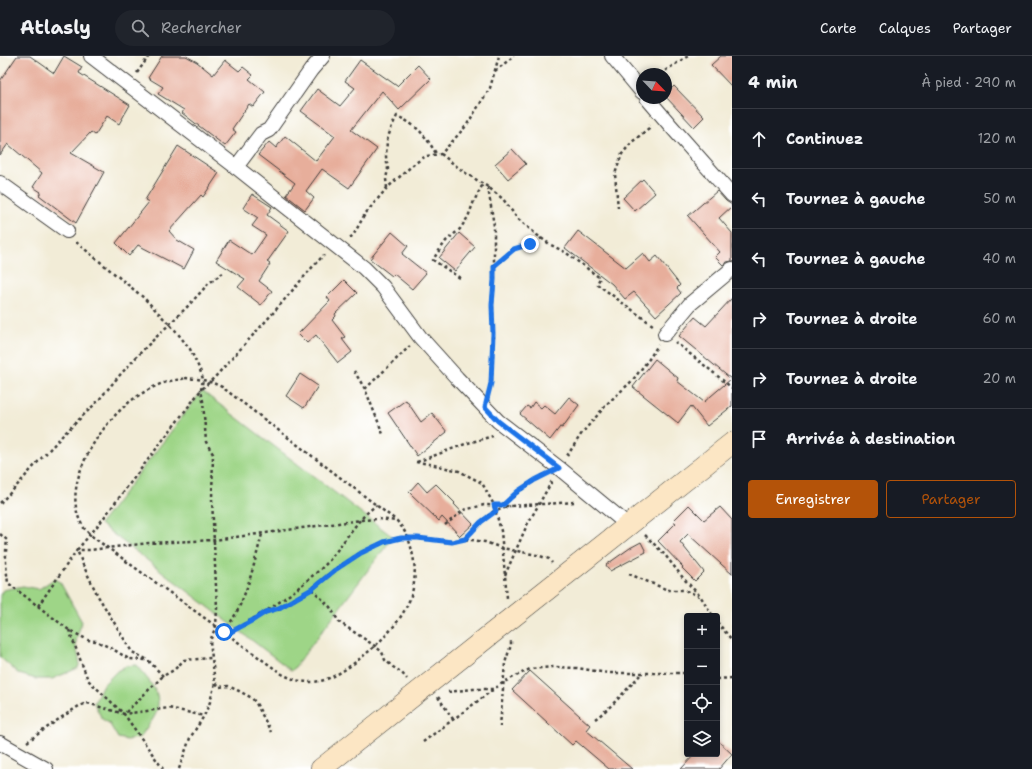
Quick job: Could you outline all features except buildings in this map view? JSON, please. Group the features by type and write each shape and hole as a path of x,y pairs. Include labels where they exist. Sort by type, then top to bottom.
{"street":[{"path":"91,56 236,167 364,268 375,279 420,336 498,421 596,498 631,523"},
{"path":"236,167 261,134 269,130 311,70 324,56"},
{"path":"612,56 636,85"},
{"path":"652,104 732,194"},
{"path":"0,183 68,230"},
{"path":"665,334 690,304 732,269"},
{"path":"320,769 427,690 507,621 732,443"},
{"path":"0,743 46,769"}],"path":[{"path":"130,85 149,56"},
{"path":"38,606 77,550 91,534 201,390 215,377 274,312 315,264 331,249 341,249 354,234 365,214 387,188 414,164 426,156 441,154 466,126 490,88 499,56"},
{"path":"495,71 514,56"},
{"path":"669,68 688,56"},
{"path":"618,208 615,174 622,154 632,142 649,128 657,109"},
{"path":"387,188 387,140 397,116 409,122 419,130 429,142 436,155"},
{"path":"441,154 464,172 488,186 504,199 517,218 542,238 551,245 566,252 600,278 597,284"},
{"path":"460,278 433,260 446,241 460,229 468,217 483,184"},
{"path":"485,407 491,383 493,334 492,305 494,280 494,226 488,186"},
{"path":"68,230 69,236 144,298 176,330 190,349 203,379 201,390 206,442 213,454 212,498 217,608 216,626 210,641 215,683 210,702 204,716 190,738 178,769"},
{"path":"494,266 514,249 542,238"},
{"path":"0,503 97,402 123,371 209,283 223,273"},
{"path":"504,576 527,525 539,503 559,468 582,433 608,403 632,381 649,359 665,334"},
{"path":"365,389 420,336"},
{"path":"709,369 732,388"},
{"path":"354,371 365,389 383,434"},
{"path":"185,378 210,381 222,387 377,505 397,521 406,531 413,555 415,573 411,598 406,609 391,630 375,646 354,664 328,679 312,682 296,681 282,674 108,548 84,528 76,510 76,488 78,478 86,458 94,442 118,412 132,400 149,389 166,382 185,378"},
{"path":"500,727 505,663 511,645 511,636 507,621 507,598 502,548 496,511 482,483 458,471 416,462 492,436 523,440"},
{"path":"503,505 518,491 535,480 559,468"},
{"path":"465,539 481,522 496,511 510,506 539,503 581,502 596,498"},
{"path":"227,634 255,619 298,589 326,563 361,520 377,505"},
{"path":"445,525 464,510 484,505 510,506"},
{"path":"77,550 90,550 149,543 214,540 361,520 378,519 397,521"},
{"path":"631,523 665,555 701,597 711,613"},
{"path":"0,534 7,540 5,562 8,583 69,630 88,640 96,641 111,648 129,659 148,660"},
{"path":"224,632 240,605 250,579 262,534"},
{"path":"266,612 279,608 312,589 335,570 361,553 384,542 401,538 452,542 465,539 485,542 502,548 549,559 564,576"},
{"path":"77,550 82,565 98,596 132,652 148,660 163,676"},
{"path":"629,574 668,590 684,590 701,597"},
{"path":"312,589 330,606 339,622 375,646 382,652 385,660 393,668 402,672 410,682 427,690 453,719"},
{"path":"720,626 732,640"},
{"path":"69,630 88,680 124,714 163,769"},
{"path":"124,714 163,676 174,670 184,660 212,658"},
{"path":"423,742 504,682 530,669 554,667 577,668 608,673 684,673"},
{"path":"595,719 612,704 641,673"},
{"path":"720,679 732,678"},
{"path":"215,683 219,687 228,686 252,698 272,732"},
{"path":"427,690 494,689"},
{"path":"20,754 27,742 79,706 87,703 124,714 169,708 204,716"}],"green space":[{"path":"202,391 393,537 292,671 100,524"},
{"path":"54,579 60,582 82,622 76,642 79,664 78,668 52,679 36,679 19,674 0,657 0,595 3,590 23,586 39,589"},
{"path":"136,665 155,690 158,704 157,711 153,719 141,737 127,740 118,738 109,723 102,719 94,703 102,686 117,671 126,666"}],"route":[{"path":"224,632 227,634 266,612 279,608 312,589 335,570 361,553 384,542 401,538 418,538 452,542 465,539 481,522 496,511 494,505 503,505 518,491 535,480 559,468 498,421 485,407 491,383 494,266 514,249 530,244"}]}
